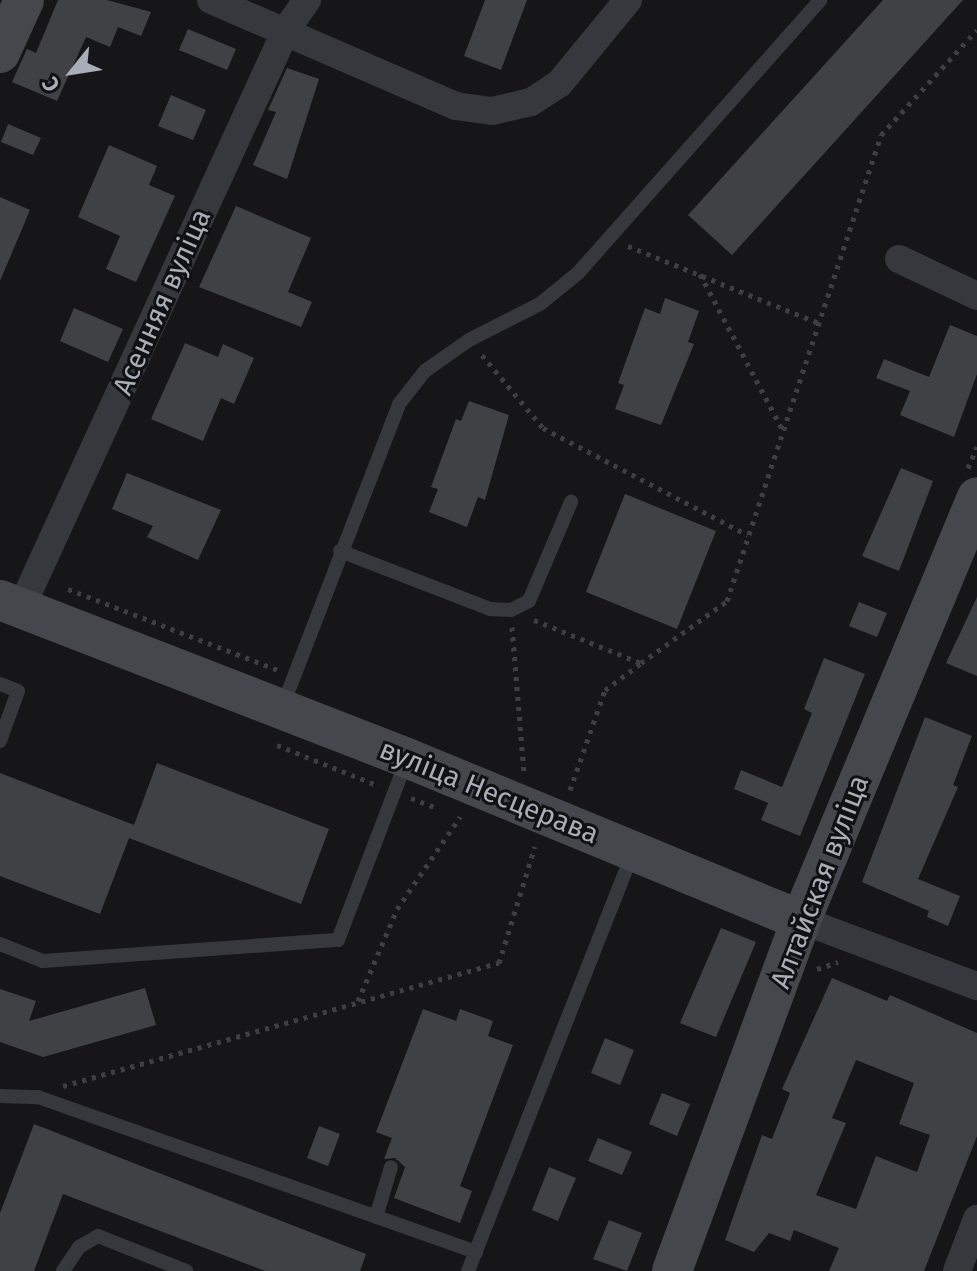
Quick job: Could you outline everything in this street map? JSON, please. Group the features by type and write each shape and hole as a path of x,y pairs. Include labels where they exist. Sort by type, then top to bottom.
{"main road":[{"path":"0,53 24,0"},
{"name":"Алтайская вуліца","path":"672,1271 801,920 977,497"},
{"name":"вуліца Несцерава","path":"11,604 407,758 801,920"}],"street":[{"path":"211,0 456,106 492,111 531,102 559,84 628,0"},
{"name":"Асенняя вуліца","path":"11,604 286,30 307,0"},
{"path":"899,259 977,296"},
{"name":"вуліца Несцерава","path":"801,920 977,986"},
{"path":"957,1271 977,1219"}],"lane":[{"path":"281,710 399,404 425,371 469,340 540,304 578,273 820,0"},
{"path":"340,551 490,609 511,610 529,601 571,502"},
{"path":"0,684 18,691 0,741"},
{"path":"0,944 43,961 338,940 407,758"},
{"path":"468,1271 634,851"},
{"path":"0,1096 38,1097 476,1252"},
{"path":"376,1217 391,1167"},
{"path":"63,1271 79,1247 98,1236 186,1271"}],"path":[{"path":"569,791 605,690 727,601 881,135 977,30"},
{"path":"608,238 819,323"},
{"path":"700,273 783,431"},
{"path":"469,340 543,428 748,535"},
{"path":"524,773 511,610 641,663"},
{"path":"358,1002 397,909 460,817"},
{"path":"38,1097 499,963 535,846"}],"building":[{"path":"58,0 107,0 151,12 141,36 118,27 110,47 86,37 57,101 12,82 27,49 36,53"},
{"path":"485,0 527,0 501,70 464,56"},
{"path":"883,0 963,0 732,255 688,215"},
{"path":"188,29 236,49 227,70 179,50"},
{"path":"287,68 319,79 287,179 253,165 276,112 268,110"},
{"path":"171,95 206,110 193,140 158,126"},
{"path":"8,124 41,138 33,155 1,142"},
{"path":"109,145 157,166 149,185 175,196 136,282 106,269 120,236 78,217"},
{"path":"0,197 30,210 0,281"},
{"path":"236,206 311,238 288,292 312,302 301,327 199,287"},
{"path":"665,298 699,311 688,342 694,344 661,425 615,409 624,385 618,383 645,308 660,314"},
{"path":"74,308 123,329 108,362 60,341"},
{"path":"950,325 977,336 977,374 954,437 900,415 910,391 876,378 884,359 929,377"},
{"path":"185,343 218,357 223,344 254,358 234,404 221,398 203,441 151,419"},
{"path":"469,401 509,415 485,500 478,497 467,527 429,512 438,489 431,487 456,419 461,421"},
{"path":"901,468 933,481 899,571 862,556"},
{"path":"127,473 221,510 198,560 147,537 153,526 112,509"},
{"path":"625,494 716,531 677,629 586,592"},
{"path":"977,597 977,676 946,663"},
{"path":"859,602 887,613 877,637 849,626"},
{"path":"824,658 865,674 800,836 761,820 768,803 734,789 741,770 782,787 812,713 804,709"},
{"path":"925,717 972,736 953,785 958,787 918,879 960,896 948,926 927,917 929,911 862,882"},
{"path":"157,763 329,829 301,904 129,838 100,914 0,876 0,773 134,825"},
{"path":"721,928 756,942 716,1037 680,1023"},
{"path":"832,978 887,1001 890,995 977,1033 977,1136 924,1271 829,1271 839,1248 794,1230 790,1241 769,1233 754,1252 725,1240 762,1135 772,1139 790,1093 782,1089","holes":["856,1060 914,1083 899,1124 930,1135 917,1172 876,1156 856,1209 816,1195 846,1123 832,1118"]},
{"path":"145,988 156,1025 43,1057 0,1042 0,989 36,1001 29,1021"},
{"path":"423,1009 456,1021 460,1009 493,1021 488,1036 513,1045 460,1186 472,1191 460,1223 394,1198 405,1167 395,1158 384,1159 392,1138 376,1132"},
{"path":"605,1038 634,1050 620,1085 591,1073"},
{"path":"662,1093 690,1104 677,1136 649,1124"},
{"path":"34,1124 366,1254 360,1271 265,1271 63,1194 34,1271 0,1271 0,1213"},
{"path":"319,1126 340,1134 328,1166 307,1158"},
{"path":"598,1138 632,1152 622,1175 588,1161"},
{"path":"549,1167 576,1178 558,1221 532,1210"},
{"path":"609,1220 642,1233 627,1271 593,1259"}]}
